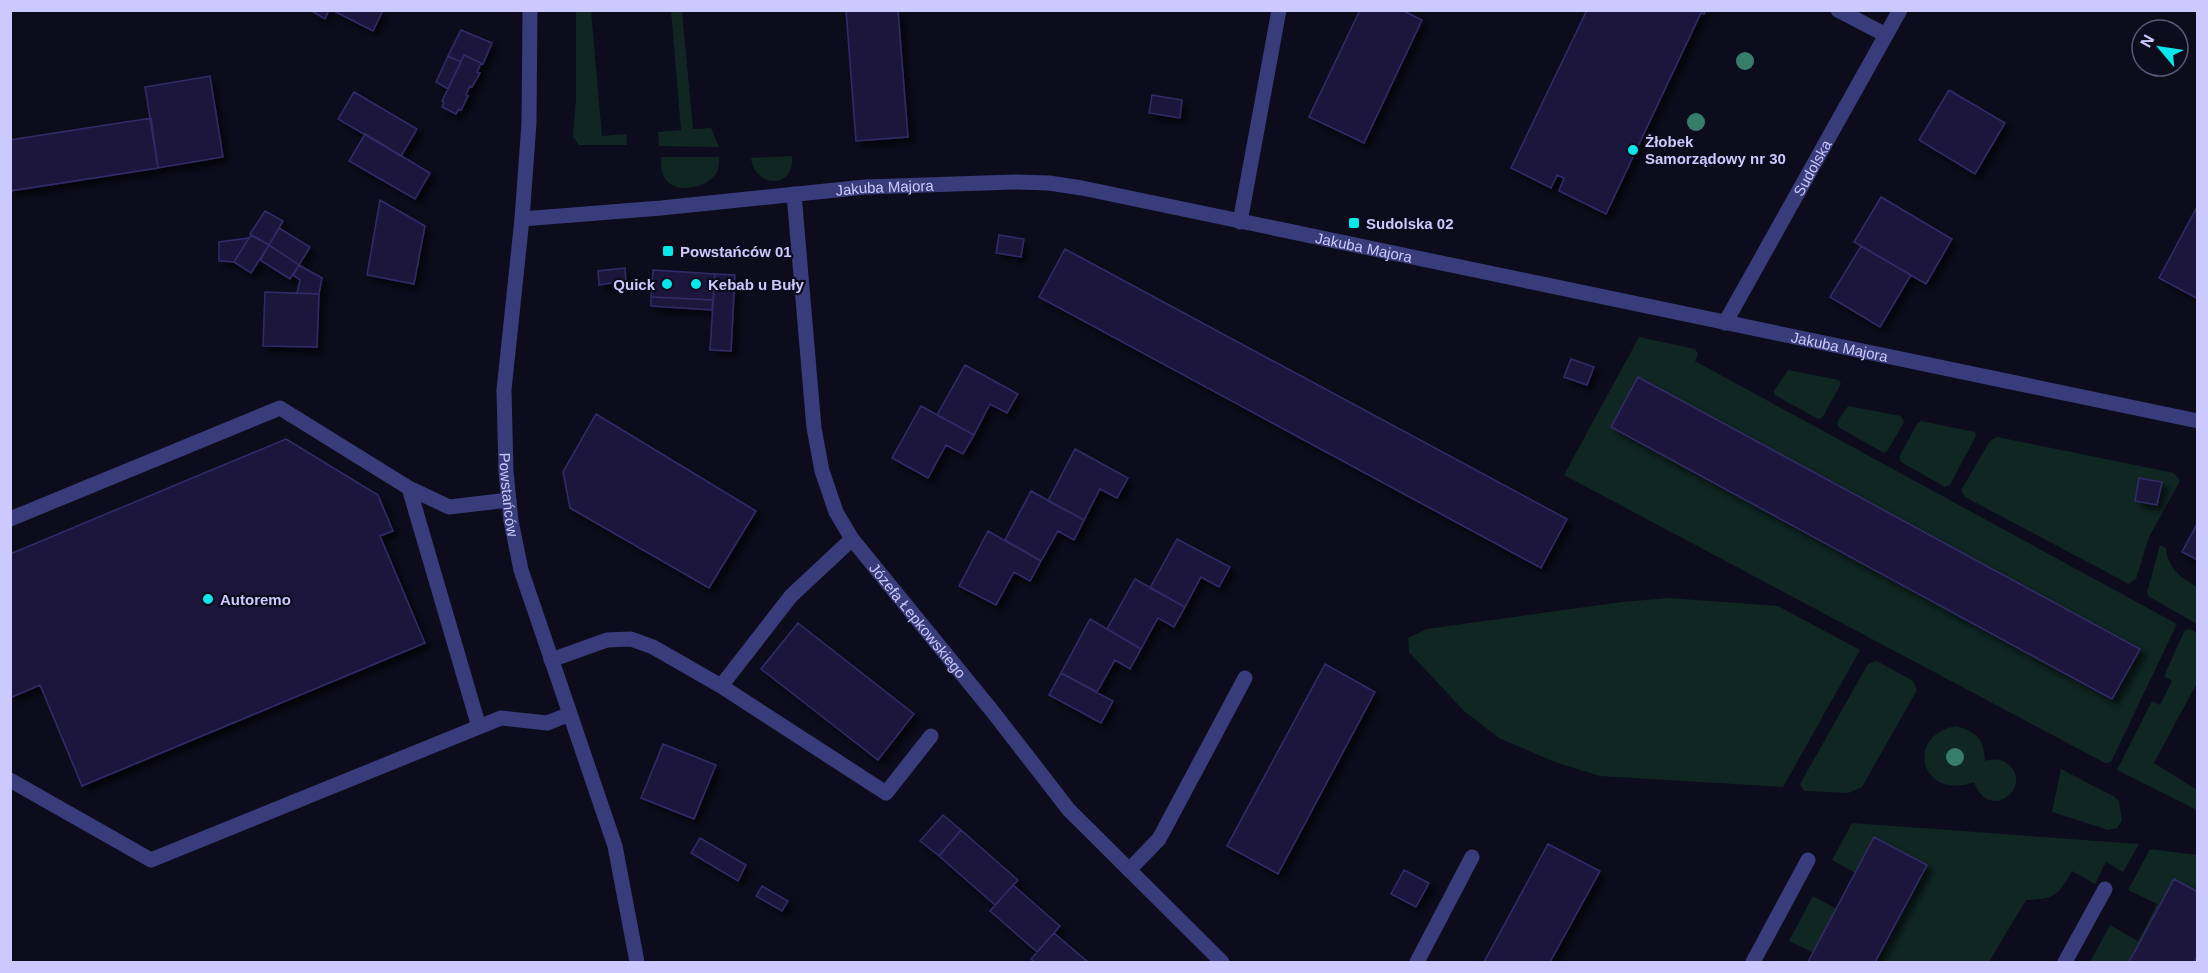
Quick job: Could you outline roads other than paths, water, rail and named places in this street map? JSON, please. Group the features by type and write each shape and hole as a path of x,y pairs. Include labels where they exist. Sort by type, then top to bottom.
{"street":[{"name":"Powstańców","path":"530,10 529,123 522,219 504,390 509,500 521,570 615,846 637,963"},
{"path":"1240,222 1279,10"},
{"path":"1838,10 1886,35"},
{"name":"Sudolska","path":"1725,323 1900,10"},
{"name":"Jakuba Majora","path":"522,219 661,208 865,187 1049,183 2198,421"},
{"name":"Józefa Łepkowskiego","path":"794,194 814,428 822,471 836,512 852,539 993,712 1069,810 1222,963"},
{"path":"10,519 280,408 409,488 449,507 509,500"},
{"path":"409,488 479,727"},
{"path":"720,686 791,596 852,539"},
{"path":"551,660 607,640 631,639 654,647 720,686 886,793 931,736"},
{"path":"1129,870 1159,839 1245,678"},
{"path":"10,780 151,860 501,718 548,723 570,714"},
{"path":"1416,963 1472,858"},
{"path":"1754,963 1808,860"},
{"path":"2065,963 2105,889"}],"place":[{"name":"Żłobek Samorządowy nr 30","path":"1633,150"},
{"name":"Sudolska 02","path":"1354,223"},
{"name":"Powstańców 01","path":"668,251"},
{"name":"Quick","path":"667,284"},
{"name":"Kebab u Buły","path":"696,284"},
{"name":"Autoremo","path":"208,599"}]}
